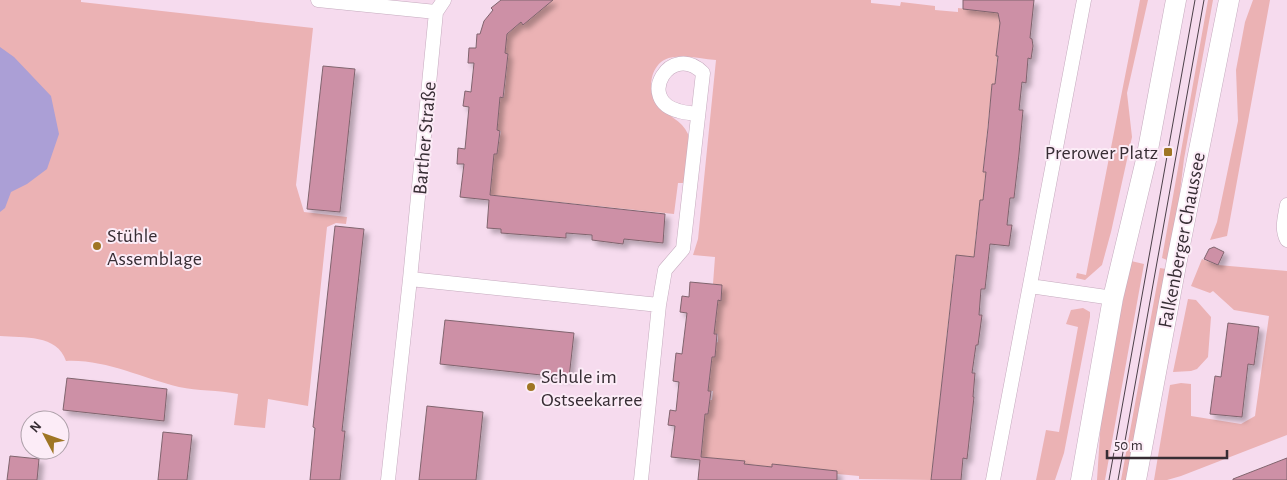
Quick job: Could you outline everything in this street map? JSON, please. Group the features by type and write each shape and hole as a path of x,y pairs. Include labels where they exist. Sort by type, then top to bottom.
{"main road":[{"path":"1082,480 1113,298 1146,160 1176,0"},
{"name":"Falkenberger Chaussee","path":"1136,480 1229,0"}],"street":[{"path":"318,0 436,12"},
{"name":"Barther Straße","path":"388,480 436,12 444,0"},
{"path":"992,480 1084,0"},
{"path":"641,480 659,305 665,270 683,249 698,114"},
{"path":"1287,205 1283,228 1287,240"},
{"path":"410,279 659,305"},
{"path":"1030,286 1113,298"}],"shaded area":[{"path":"0,0 81,0 81,2 313,28 296,185 304,212 347,217 346,224 336,223 327,227 308,406 268,399 265,428 234,425 238,394 179,387 109,366 80,361 66,361 62,352 47,342 39,339 0,336"},
{"path":"553,0 871,0 871,3 900,6 901,2 935,6 935,10 958,12 958,8 1001,13 995,84 992,84 983,171 986,172 983,200 980,200 975,242 977,257 956,256 952,284 955,285 954,298 951,298 946,341 949,342 945,355 931,480 859,479 859,476 816,472 772,464 772,467 744,464 744,461 701,457 705,414 708,414 710,400 712,400 713,391 708,391 712,357 718,342 718,334 714,334 718,300 721,300 722,286 713,284 715,257 693,255 698,239 716,60 690,57 666,59 655,69 652,76 652,91 658,105 682,125 689,139 685,183 678,183 674,214 490,195 494,154 497,154 501,131 497,130 500,97 504,97 508,54 505,53 506,38 504,37 521,22 524,24"},
{"path":"1140,0 1148,0 1127,93 1132,137 1102,265 1085,280 1076,278 1077,273 1086,275"},
{"path":"1208,0 1213,0 1184,159 1177,217 1167,260 1162,258"},
{"path":"1253,0 1270,0 1227,236 1210,240 1217,222 1238,121 1236,70 1245,22"},
{"path":"0,47 14,57 51,96 59,134 47,169 27,184 11,192 5,208 0,212"},
{"path":"1202,259 1218,265 1287,271 1287,435 1181,476 1167,480 1154,480 1170,385 1191,384 1191,416 1241,424 1255,416 1269,316 1234,310 1213,291 1210,293 1191,286"},
{"path":"1131,261 1144,264 1105,480 1097,480 1102,403"},
{"path":"1160,268 1166,269 1126,480 1121,480"},
{"path":"1188,299 1196,300 1211,317 1208,357 1197,369 1173,372"},
{"path":"1083,308 1090,312 1090,317 1064,453 1055,480 1036,480 1046,430 1059,432 1078,327 1066,324 1071,310"}],"building":[{"path":"501,0 553,0 523,25 521,22 507,34 505,53 508,54 503,98 500,97 497,130 500,131 497,154 494,154 490,195 665,214 663,243 624,239 623,244 592,240 592,235 566,233 566,238 501,233 501,229 487,228 489,200 460,197 464,164 457,164 458,148 465,149 469,107 463,106 465,91 471,92 474,63 468,63 469,48 476,48 477,34 480,34 484,21 493,10 491,8"},
{"path":"963,0 1034,0 1030,38 1032,39 1033,46 1031,59 1028,58 1026,83 1022,82 1019,110 1023,110 1019,154 1014,198 1010,198 1007,225 1012,225 1009,246 990,244 985,289 981,289 979,315 982,315 972,373 975,373 974,397 967,459 963,458 961,480 931,480 956,255 974,257 980,200 983,200 986,172 983,172 992,84 995,84 998,56 996,56 1000,23 998,13 963,9"},
{"path":"323,66 355,69 340,212 307,209"},
{"path":"335,226 364,229 342,431 345,431 340,480 310,480 315,428 313,427"},
{"path":"1214,247 1224,252 1218,265 1204,259 1209,249"},
{"path":"690,282 722,285 721,301 718,300 714,334 717,334 715,357 712,357 708,391 711,391 708,414 705,414 701,457 745,461 744,464 772,467 772,464 837,471 837,480 698,480 700,460 671,457 675,426 668,425 670,410 676,411 679,382 673,381 676,353 682,354 687,313 680,312 682,296 689,297"},
{"path":"445,320 574,333 569,378 440,364"},
{"path":"1228,323 1259,327 1254,365 1248,364 1242,417 1210,414 1215,376 1221,377"},
{"path":"67,378 167,389 164,421 63,410"},
{"path":"427,406 483,412 476,480 419,480"},
{"path":"163,432 192,435 187,480 158,480"},
{"path":"10,456 20,457 20,460 39,460 37,480 7,480"},
{"path":"1287,458 1287,480 1233,480 1233,479"}],"tram line":[{"path":"1109,480 1195,0"},
{"path":"1118,480 1204,0"}],"place":[{"name":"Prerower Platz","path":"1168,152"},
{"name":"Stühle Assemblage","path":"97,246"},
{"name":"Schule im Ostseekarree","path":"531,387"}]}
